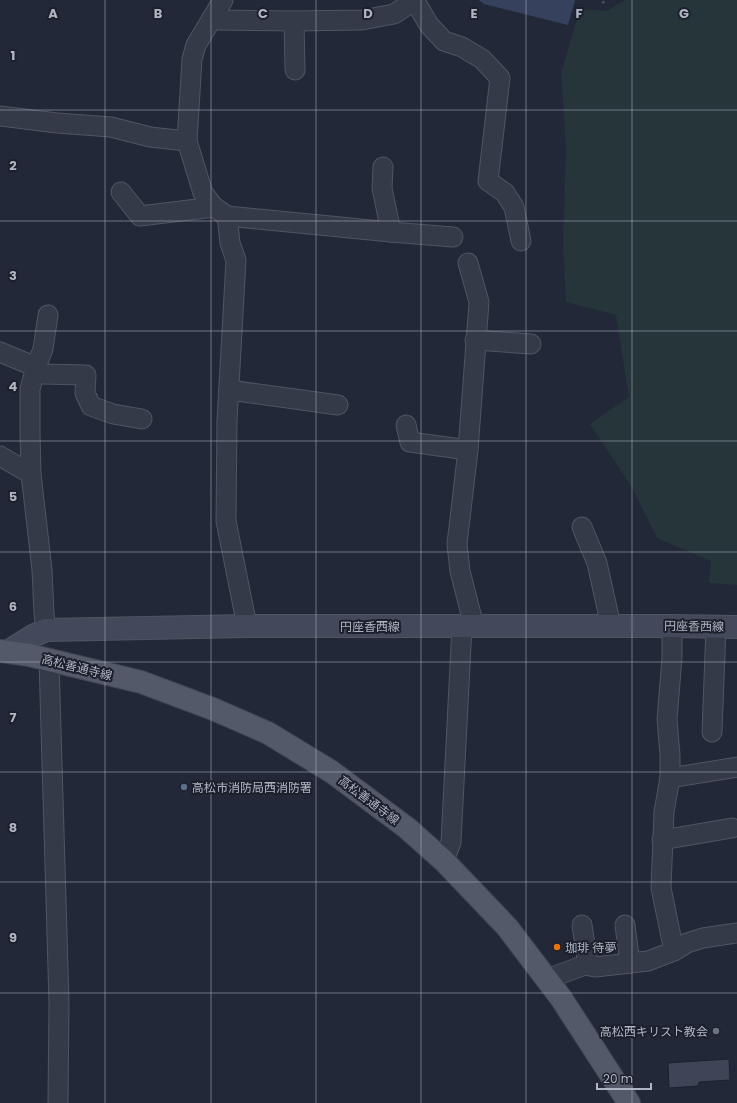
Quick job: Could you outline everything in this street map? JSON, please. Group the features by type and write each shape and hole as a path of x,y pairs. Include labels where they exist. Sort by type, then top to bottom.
{"main road":[{"name":"円座香西線","path":"4,651 46,630 247,626 737,627"},
{"name":"高松善通寺線","path":"4,651 141,682 213,709 268,733 332,772 406,828 444,861 507,927 561,998 629,1103"}],"street":[{"path":"223,0 196,45 192,59 187,141 203,193 221,212 236,260 229,390 226,521 247,626"},
{"path":"211,20 294,22 362,20 394,14 415,1 428,25 444,40 462,47 482,59 500,78 488,181 505,193 514,207 521,241"},
{"path":"294,22 295,70"},
{"path":"0,116 57,123 112,127 150,137 187,141"},
{"path":"383,167 382,188 391,232"},
{"path":"121,192 140,216 221,212 391,232 453,237"},
{"path":"444,861 451,842 468,626 457,544 468,450 479,302 468,263"},
{"path":"46,630 42,570 31,474 30,389 43,349 48,315"},
{"path":"475,340 531,344"},
{"path":"0,352 36,367 43,374 86,375 85,393 91,406 113,414 142,419"},
{"path":"229,390 338,405"},
{"path":"406,425 410,442 468,450"},
{"path":"0,456 31,474"},
{"path":"582,527 597,564 611,626"},
{"path":"672,626 672,658 667,719 670,778 664,812 661,888 674,951"},
{"path":"712,732 716,627"},
{"path":"49,660 58,1004 58,1103"},
{"path":"670,778 737,767"},
{"path":"662,840 732,828"},
{"path":"582,925 587,958 585,965"},
{"path":"624,925 630,963"},
{"path":"547,979 585,965 595,967 648,961 674,951 687,943 703,938 737,933"}],"path":[{"path":"602,3 607,0"}],"shaded area":[{"path":"626,0 737,0 737,585 709,583 711,561 657,538 631,486 590,424 629,397 616,315 566,302 563,242 566,148 561,73 580,9 606,11"}],"water":[{"path":"479,0 575,0 568,25 484,4"}],"building":[{"path":"729,1059 730,1080 699,1082 698,1086 669,1088 668,1063"}],"place":[{"name":"高松市消防局西消防署","path":"184,787"},
{"name":"珈琲 待夢","path":"557,947"},
{"name":"高松西キリスト教会","path":"716,1031"}]}
